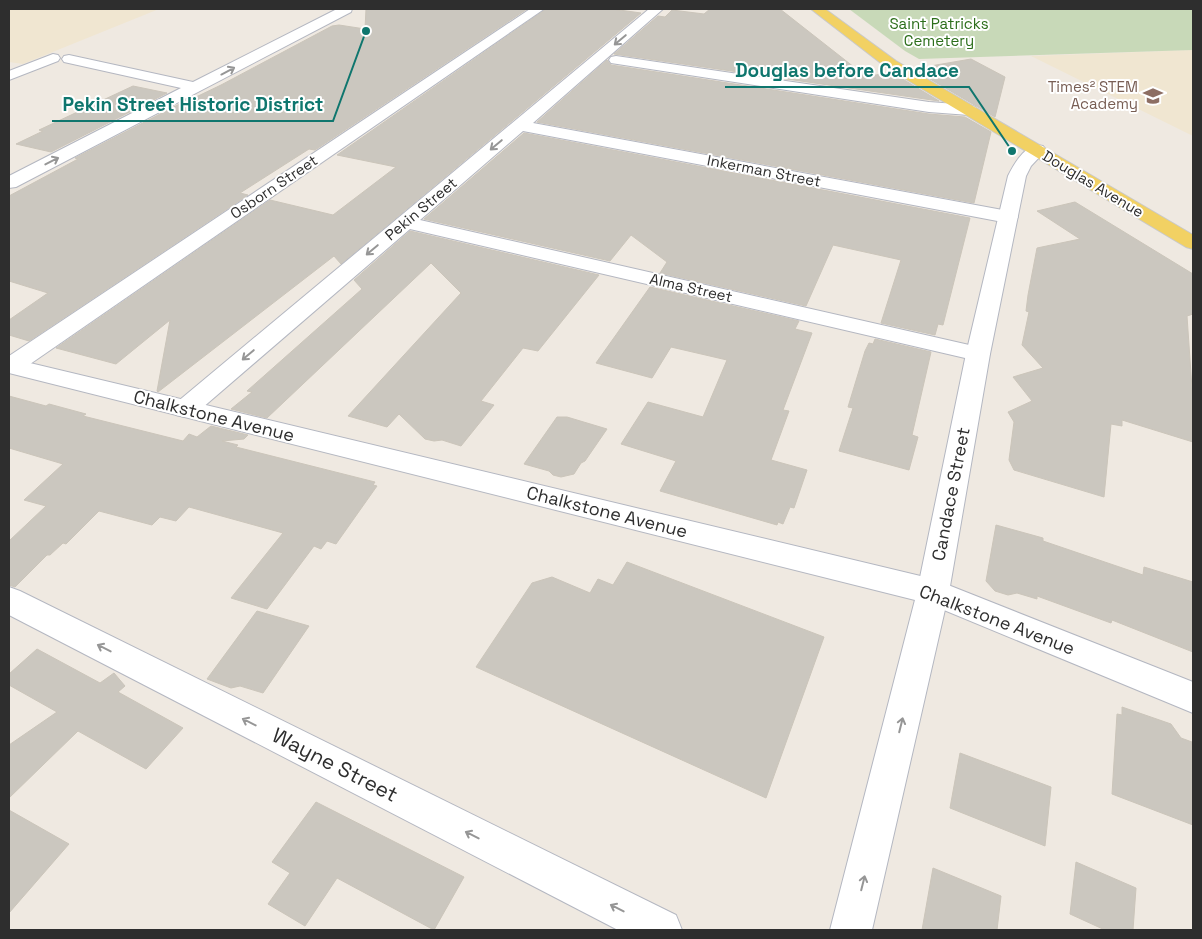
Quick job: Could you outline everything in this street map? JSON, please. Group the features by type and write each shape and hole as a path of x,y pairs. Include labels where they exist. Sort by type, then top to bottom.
{"main road":[{"name":"Douglas Avenue","path":"817,9 882,58 1193,243"}],"street":[{"path":"9,184 346,9"},
{"name":"Osborn Street","path":"10,366 538,9"},
{"name":"Pekin Street","path":"184,409 657,9"},
{"path":"9,76 53,58"},
{"path":"69,59 196,87"},
{"path":"616,60 924,106 969,110"},
{"name":"Inkerman Street","path":"520,125 1008,217"},
{"name":"Candace Street","path":"851,930 933,592 978,354 1019,170 1037,150"},
{"name":"Alma Street","path":"405,222 978,354"},
{"name":"Chalkstone Avenue","path":"10,366 933,592 1193,698"},
{"name":"Wayne Street","path":"9,600 661,930"}],"shaded area":[{"path":"9,9 159,9 23,64 9,62"},
{"name":"Times² STEM Academy","path":"1193,50 1193,136 1031,56"}],"green space":[{"name":"Saint Patricks Cemetery","path":"849,9 1193,9 1193,50 919,59 905,51"}],"building":[{"path":"366,9 527,9 315,150 309,149 240,193 248,195 29,341 9,335 9,320 48,293 9,281 9,196 78,159 75,158 191,98 221,85 332,26 339,25 365,29"},
{"path":"546,9 612,9 641,13 341,264 334,256 158,392 170,320 116,364 56,348 270,200 333,215 396,167 337,155"},
{"path":"710,9 780,9 859,71 863,70 871,76 891,72 939,101 614,54 658,16 665,17 672,10 704,14"},
{"path":"971,59 1005,77 995,117 913,69"},
{"path":"607,60 611,65 929,114 965,117 991,132 974,203 537,122"},
{"path":"133,86 167,93 51,152 16,144 43,131 39,130"},
{"path":"524,133 970,218 943,325 938,324 935,335 881,323 901,260 833,245 806,306 660,273 667,262 631,235 610,261 424,219"},
{"path":"1075,202 1193,274 1193,314 1187,316 1193,403 1193,442 1122,420 1122,426 1111,424 1104,497 1014,470 1009,460 1014,422 1008,412 1032,401 1013,377 1043,368 1022,345 1029,312 1026,311 1028,295 1037,248 1080,239 1037,211"},
{"path":"410,231 599,275 538,351 523,348 481,401 494,405 461,446 442,440 425,439 399,414 387,427 348,416 461,293 431,263 267,418 231,409 252,392 247,391 362,289 354,280"},
{"path":"650,287 799,321 795,329 812,333 783,410 789,411 771,460 807,470 794,508 790,507 783,524 778,522 777,525 660,491 676,461 621,444 648,402 703,417 727,360 671,347 652,378 596,363"},
{"path":"875,339 931,352 912,435 918,437 909,470 839,451 853,408 848,407 865,351 869,343 873,344"},
{"path":"9,396 46,406 49,404 86,414 83,416 183,441 189,434 197,437 211,426 248,435 244,439 222,441 238,445 236,447 375,482 373,485 377,486 336,544 327,541 321,549 314,546 267,609 231,598 283,533 189,507 176,521 160,517 152,525 99,511 66,544 63,543 50,555 47,555 15,587 9,585 9,541 46,506 24,500 63,464 9,448"},
{"path":"557,417 567,417 607,429 574,474 561,477 553,475 549,471 524,464"},
{"path":"996,525 1043,538 1043,541 1143,575 1144,567 1193,582 1193,652 1112,620 1111,623 1037,596 1037,599 1017,593 1008,595 995,591 986,581"},
{"path":"627,562 824,637 766,798 476,667 532,583 552,577 590,593 598,579 613,585"},
{"path":"257,611 309,626 263,693 240,686 231,688 207,679"},
{"path":"37,649 100,683 114,673 125,686 118,692 183,728 146,769 78,731 9,798 9,745 57,712 9,685 9,674"},
{"path":"1122,707 1171,724 1181,738 1192,742 1193,825 1112,794 1117,714 1122,715"},
{"path":"960,753 1051,787 1045,846 950,808"},
{"path":"316,802 464,877 434,930 337,878 305,926 268,904 290,873 272,862"},
{"path":"9,810 69,844 9,913"},
{"path":"1076,862 1136,888 1133,930 1105,930 1070,914"},
{"path":"933,868 1001,896 997,930 922,930"}],"place":[{"name":"Pekin Street Historic District","path":"366,31"},
{"name":"Times² STEM Academy","path":"1153,96"},
{"name":"Douglas before Candace","path":"1012,151"}]}
